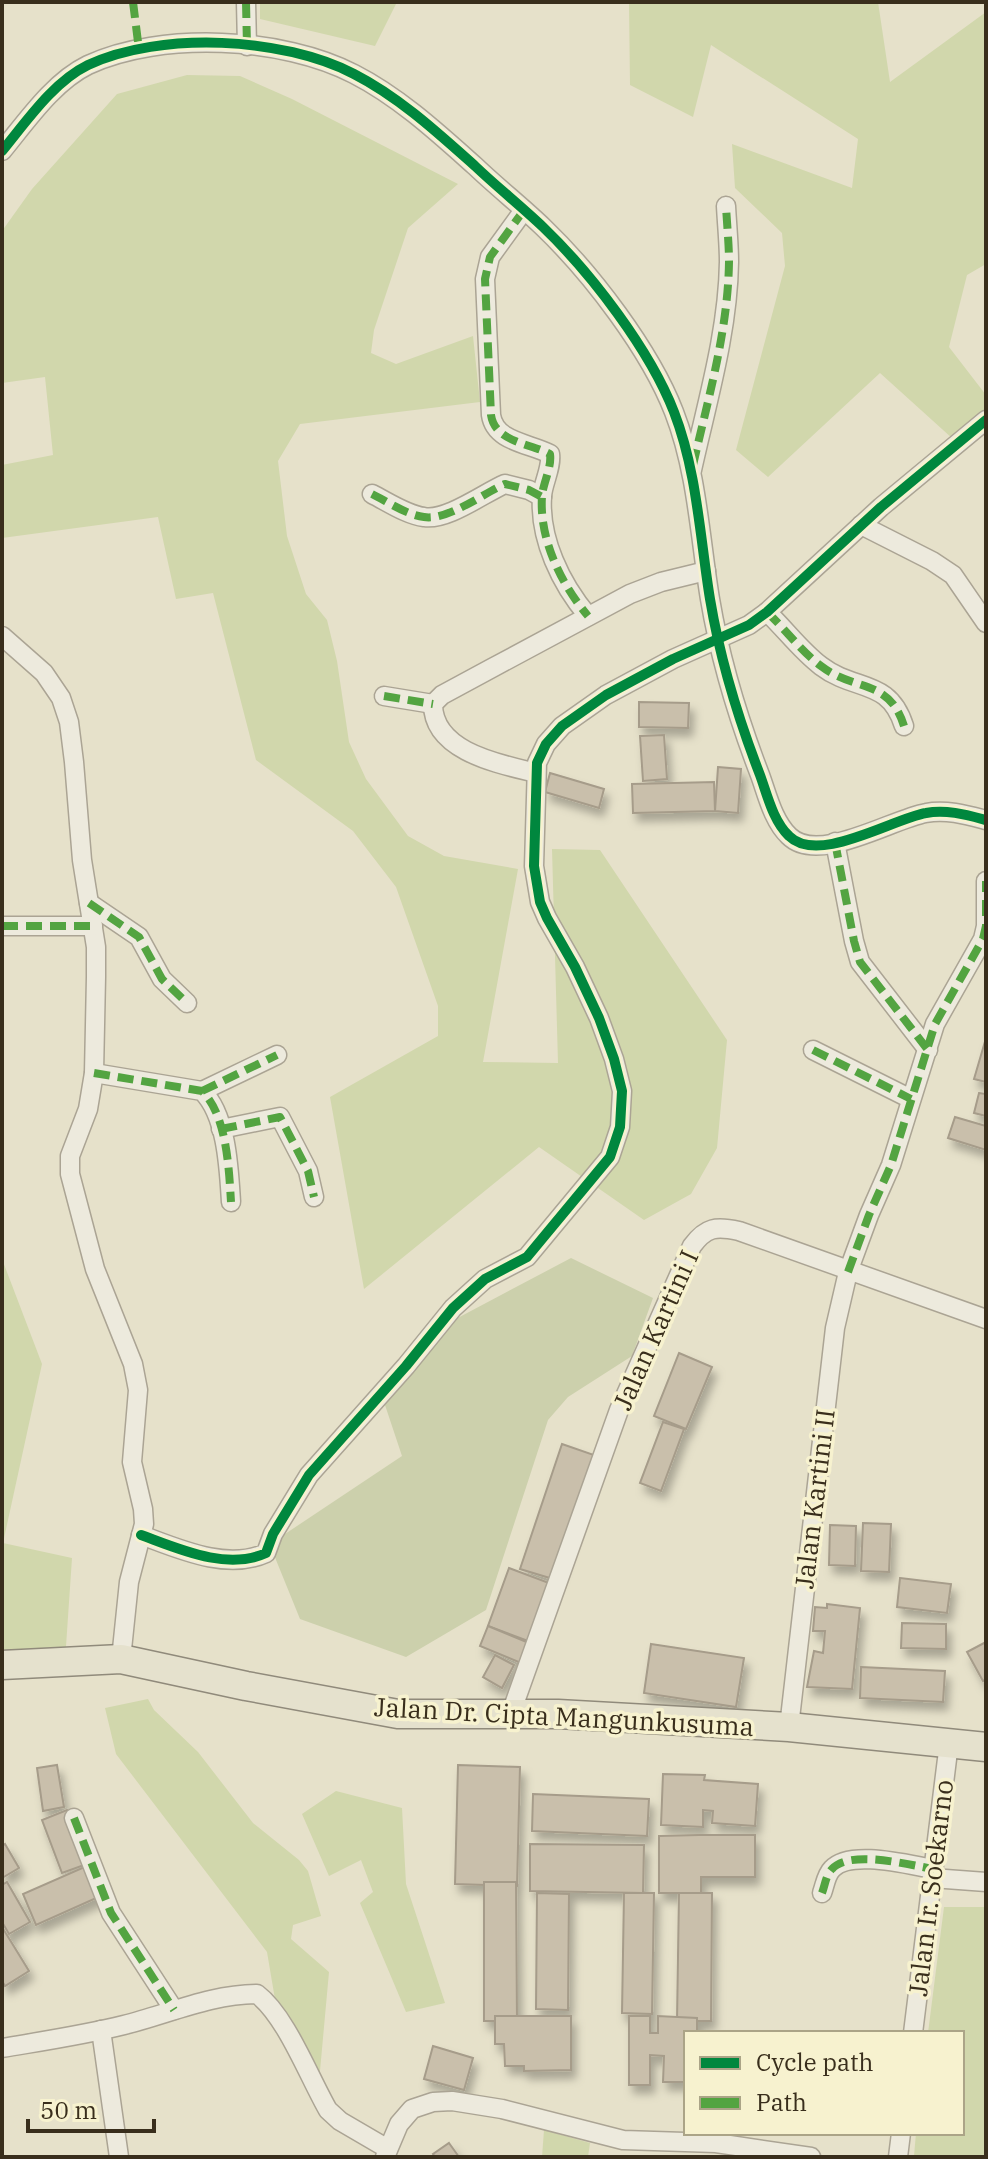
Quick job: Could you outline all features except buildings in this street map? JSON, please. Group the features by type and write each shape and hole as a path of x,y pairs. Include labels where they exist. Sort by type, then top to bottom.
{"main road":[{"name":"Jalan Dr. Cipta Mangunkusuma","path":"2,1665 121,1659 398,1714 511,1713 789,1727 986,1747"}],"street":[{"path":"246,2 247,46"},
{"path":"2,151 44,102 87,65 180,41 271,48 319,59 355,74 399,103 446,140 569,254 643,352 674,410 690,476 719,639 750,749 776,818 788,835 797,842 821,846 925,813 944,811 986,820"},
{"path":"690,476 717,360 726,297 729,262 726,206"},
{"path":"524,210 490,257 485,279 491,415 495,430 550,454 542,497 543,524 549,548 568,589 588,616"},
{"path":"141,1535 193,1554 220,1558 255,1558 266,1553 273,1534 309,1475 453,1308 485,1279 527,1257 610,1157 620,1127 622,1091 599,1018 540,902 534,866 536,773 546,744 562,726 606,695 673,659 749,625 767,612 861,525 986,420"},
{"path":"372,494 412,514 430,518 505,484 542,497"},
{"path":"861,525 953,575 986,623"},
{"path":"433,704 442,695 588,616 661,582 706,571"},
{"path":"767,612 821,666 888,696 899,711 904,726"},
{"path":"2,636 44,673 61,698 69,722 82,860 93,926 96,977 94,1073 88,1109 70,1156 70,1174 95,1269 133,1364 138,1390 132,1462 143,1509 141,1535 129,1582 121,1659"},
{"path":"384,696 433,704"},
{"path":"433,704 438,724 446,736 462,749 500,764 536,773"},
{"path":"835,842 860,962 928,1050"},
{"name":"Jalan Kartini II","path":"789,1727 835,1328 848,1272 891,1165 935,1024 983,939 986,881"},
{"path":"89,903 139,937 162,979 187,1003"},
{"path":"2,926 93,926"},
{"path":"813,1050 911,1099"},
{"path":"94,1073 202,1091 277,1055"},
{"path":"202,1091 209,1098 221,1129 228,1160 231,1202"},
{"path":"221,1129 280,1117 308,1171 314,1197"},
{"name":"Jalan Kartini I","path":"511,1713 619,1410 692,1246 701,1233 711,1228 739,1231 986,1319"},
{"name":"Jalan Ir. Soekarno","path":"913,2031 949,1743"},
{"path":"74,1818 111,1913 174,2010"},
{"path":"822,1893 829,1873 847,1860 862,1859 986,1882"},
{"path":"2,2048 101,2030 174,2010 257,1994 267,2001 278,2017 328,2110 387,2153 399,2124 412,2109 433,2102 452,2101 502,2109 623,2140 811,2157"},
{"path":"101,2030 119,2157"},
{"path":"898,2157 901,2135"}],"green space":[{"path":"260,2 397,2 375,46 260,19"},
{"path":"629,2 878,2 890,82 986,12 986,264 967,275 949,347 986,395 986,411 953,439 880,373 768,477 736,450 785,266 782,233 735,188 732,144 852,188 858,139 711,45 693,117 630,85"},
{"path":"187,75 240,76 292,99 458,184 408,228 374,330 371,353 396,364 473,336 480,402 300,424 278,461 287,536 306,594 327,620 337,661 349,742 366,779 408,836 444,856 518,869 483,1062 558,1063 552,849 600,850 727,1040 717,1148 691,1194 644,1220 539,1147 364,1289 330,1097 438,1036 438,1006 396,887 353,831 256,760 213,593 176,599 158,517 2,538 2,465 53,455 45,377 2,383 2,231 32,189 117,94"},
{"path":"571,1258 653,1298 632,1356 568,1397 548,1420 486,1610 406,1657 300,1619 274,1555 282,1536 402,1456 385,1405 452,1321"},
{"path":"2,1259 42,1364 3,1543 72,1558 65,1661 2,1665"},
{"path":"148,1699 154,1710 198,1752 253,1823 308,1871 321,1916 293,1925 291,1939 329,1972 318,2093 278,2017 267,1952 116,1754 105,1708"},
{"path":"336,1791 402,1808 406,1884 445,2003 406,2012 360,1903 373,1892 361,1860 329,1876 302,1814"},
{"path":"944,1907 986,1907 986,2155 914,2156 916,2135 964,2135 964,2031 928,2031"},
{"path":"544,2130 590,2143 588,2157 542,2157"}],"marked path":[{"path":"133,2 139,50"},
{"path":"246,2 247,46"},
{"path":"693,465 725,314 729,262 726,206"},
{"path":"524,210 490,257 485,279 491,415 494,424 506,436 550,454 542,496 544,528 561,575 588,616"},
{"path":"372,494 404,511 424,517 454,511 505,484 542,497"},
{"path":"767,612 821,666 889,700 904,726"},
{"path":"384,696 433,704"},
{"path":"835,842 860,962 928,1050"},
{"path":"848,1272 891,1165 935,1024 983,939 986,881"},
{"path":"89,903 139,937 162,979 187,1003"},
{"path":"2,926 93,926"},
{"path":"813,1050 911,1099"},
{"path":"202,1091 277,1055"},
{"path":"94,1073 202,1091 222,1128 231,1202"},
{"path":"221,1129 280,1117 308,1171 314,1197"},
{"path":"74,1818 111,1913 174,2010"},
{"path":"822,1893 832,1869 852,1860 880,1860 934,1869"}],"cycle path":[{"path":"2,151 41,104 75,72 117,54 150,47 222,43 293,52 354,74 387,93 418,116 535,219 599,289 650,363 674,412 688,458 714,621 730,688 771,807 783,830 802,844 818,845 856,838 926,813 949,812 986,820"},
{"path":"141,1535 187,1552 219,1559 251,1558 266,1553 273,1534 309,1475 453,1308 485,1279 527,1257 610,1157 620,1127 622,1091 614,1059 575,967 540,902 534,866 537,763 546,744 562,726 606,695 673,659 749,625 767,612 881,507 986,420"}]}
